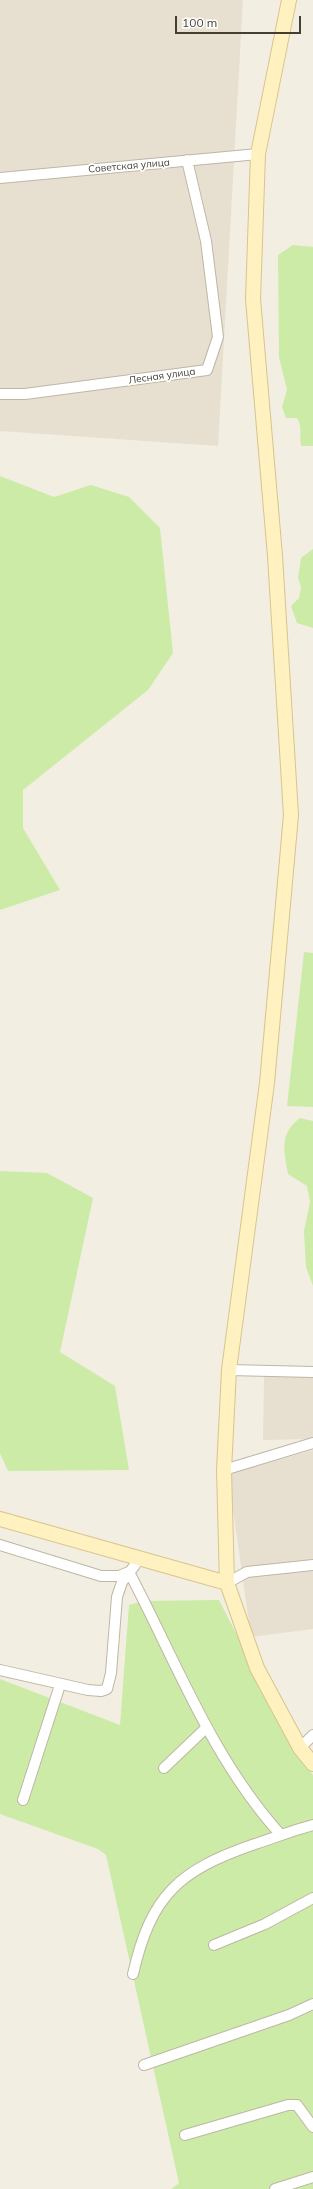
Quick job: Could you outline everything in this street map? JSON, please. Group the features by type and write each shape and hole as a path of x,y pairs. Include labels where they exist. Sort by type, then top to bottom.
{"main road":[{"path":"289,0 258,154 253,299 275,556 291,814 266,1083 229,1370 224,1470 227,1583 257,1668 300,1748 313,1764"},
{"path":"3,1521 138,1557 227,1583"}],"street":[{"name":"Советская улица","path":"0,178 258,154"},
{"name":"Лесная улица","path":"0,394 25,394 207,370 218,337 206,241 187,160"},
{"path":"229,1370 313,1372"},
{"path":"224,1470 313,1443"},
{"path":"0,1545 101,1576 119,1576 129,1572"},
{"path":"0,1670 60,1685 88,1690 101,1691 107,1689 111,1673 117,1597 122,1582 138,1557"},
{"path":"227,1583 246,1572 313,1565"},
{"path":"129,1572 206,1728 268,1821 281,1835"},
{"path":"23,1800 60,1685"},
{"path":"164,1768 206,1728"},
{"path":"300,1748 313,1735"},
{"path":"133,1974 140,1944 152,1916 169,1892 190,1872 207,1862 313,1825"},
{"path":"214,1945 265,1924 313,1898"},
{"path":"144,2065 275,2020 313,2004"},
{"path":"185,2135 288,2105 297,2105 313,2127"},
{"path":"275,2189 313,2177"}],"shaded area":[{"path":"0,0 243,0 218,446 0,431"},
{"path":"264,1375 313,1377 313,1439 263,1440"},
{"path":"313,1450 313,1629 251,1637 228,1474"}],"green space":[{"path":"293,245 313,247 313,446 301,446 299,422 297,418 286,418 282,407 287,390 279,357 278,255"},
{"path":"0,476 54,497 91,485 129,497 160,528 173,653 148,690 23,790 23,828 60,890 0,910"},
{"path":"313,549 313,628 297,623 291,606 299,598 301,587 298,578 301,558"},
{"path":"304,952 313,953 313,1107 287,1106"},
{"path":"300,1118 313,1121 313,1286 306,1267 304,1231 310,1202 307,1186 288,1174 285,1157 286,1136 293,1124"},
{"path":"0,1171 47,1173 93,1198 60,1352 115,1386 129,1470 8,1471 0,1453"},
{"path":"219,1600 296,1751 313,1775 313,2189 171,2189 179,2183 106,1855 98,1849 0,1814 0,1679 120,1725 129,1605 143,1601"}]}
